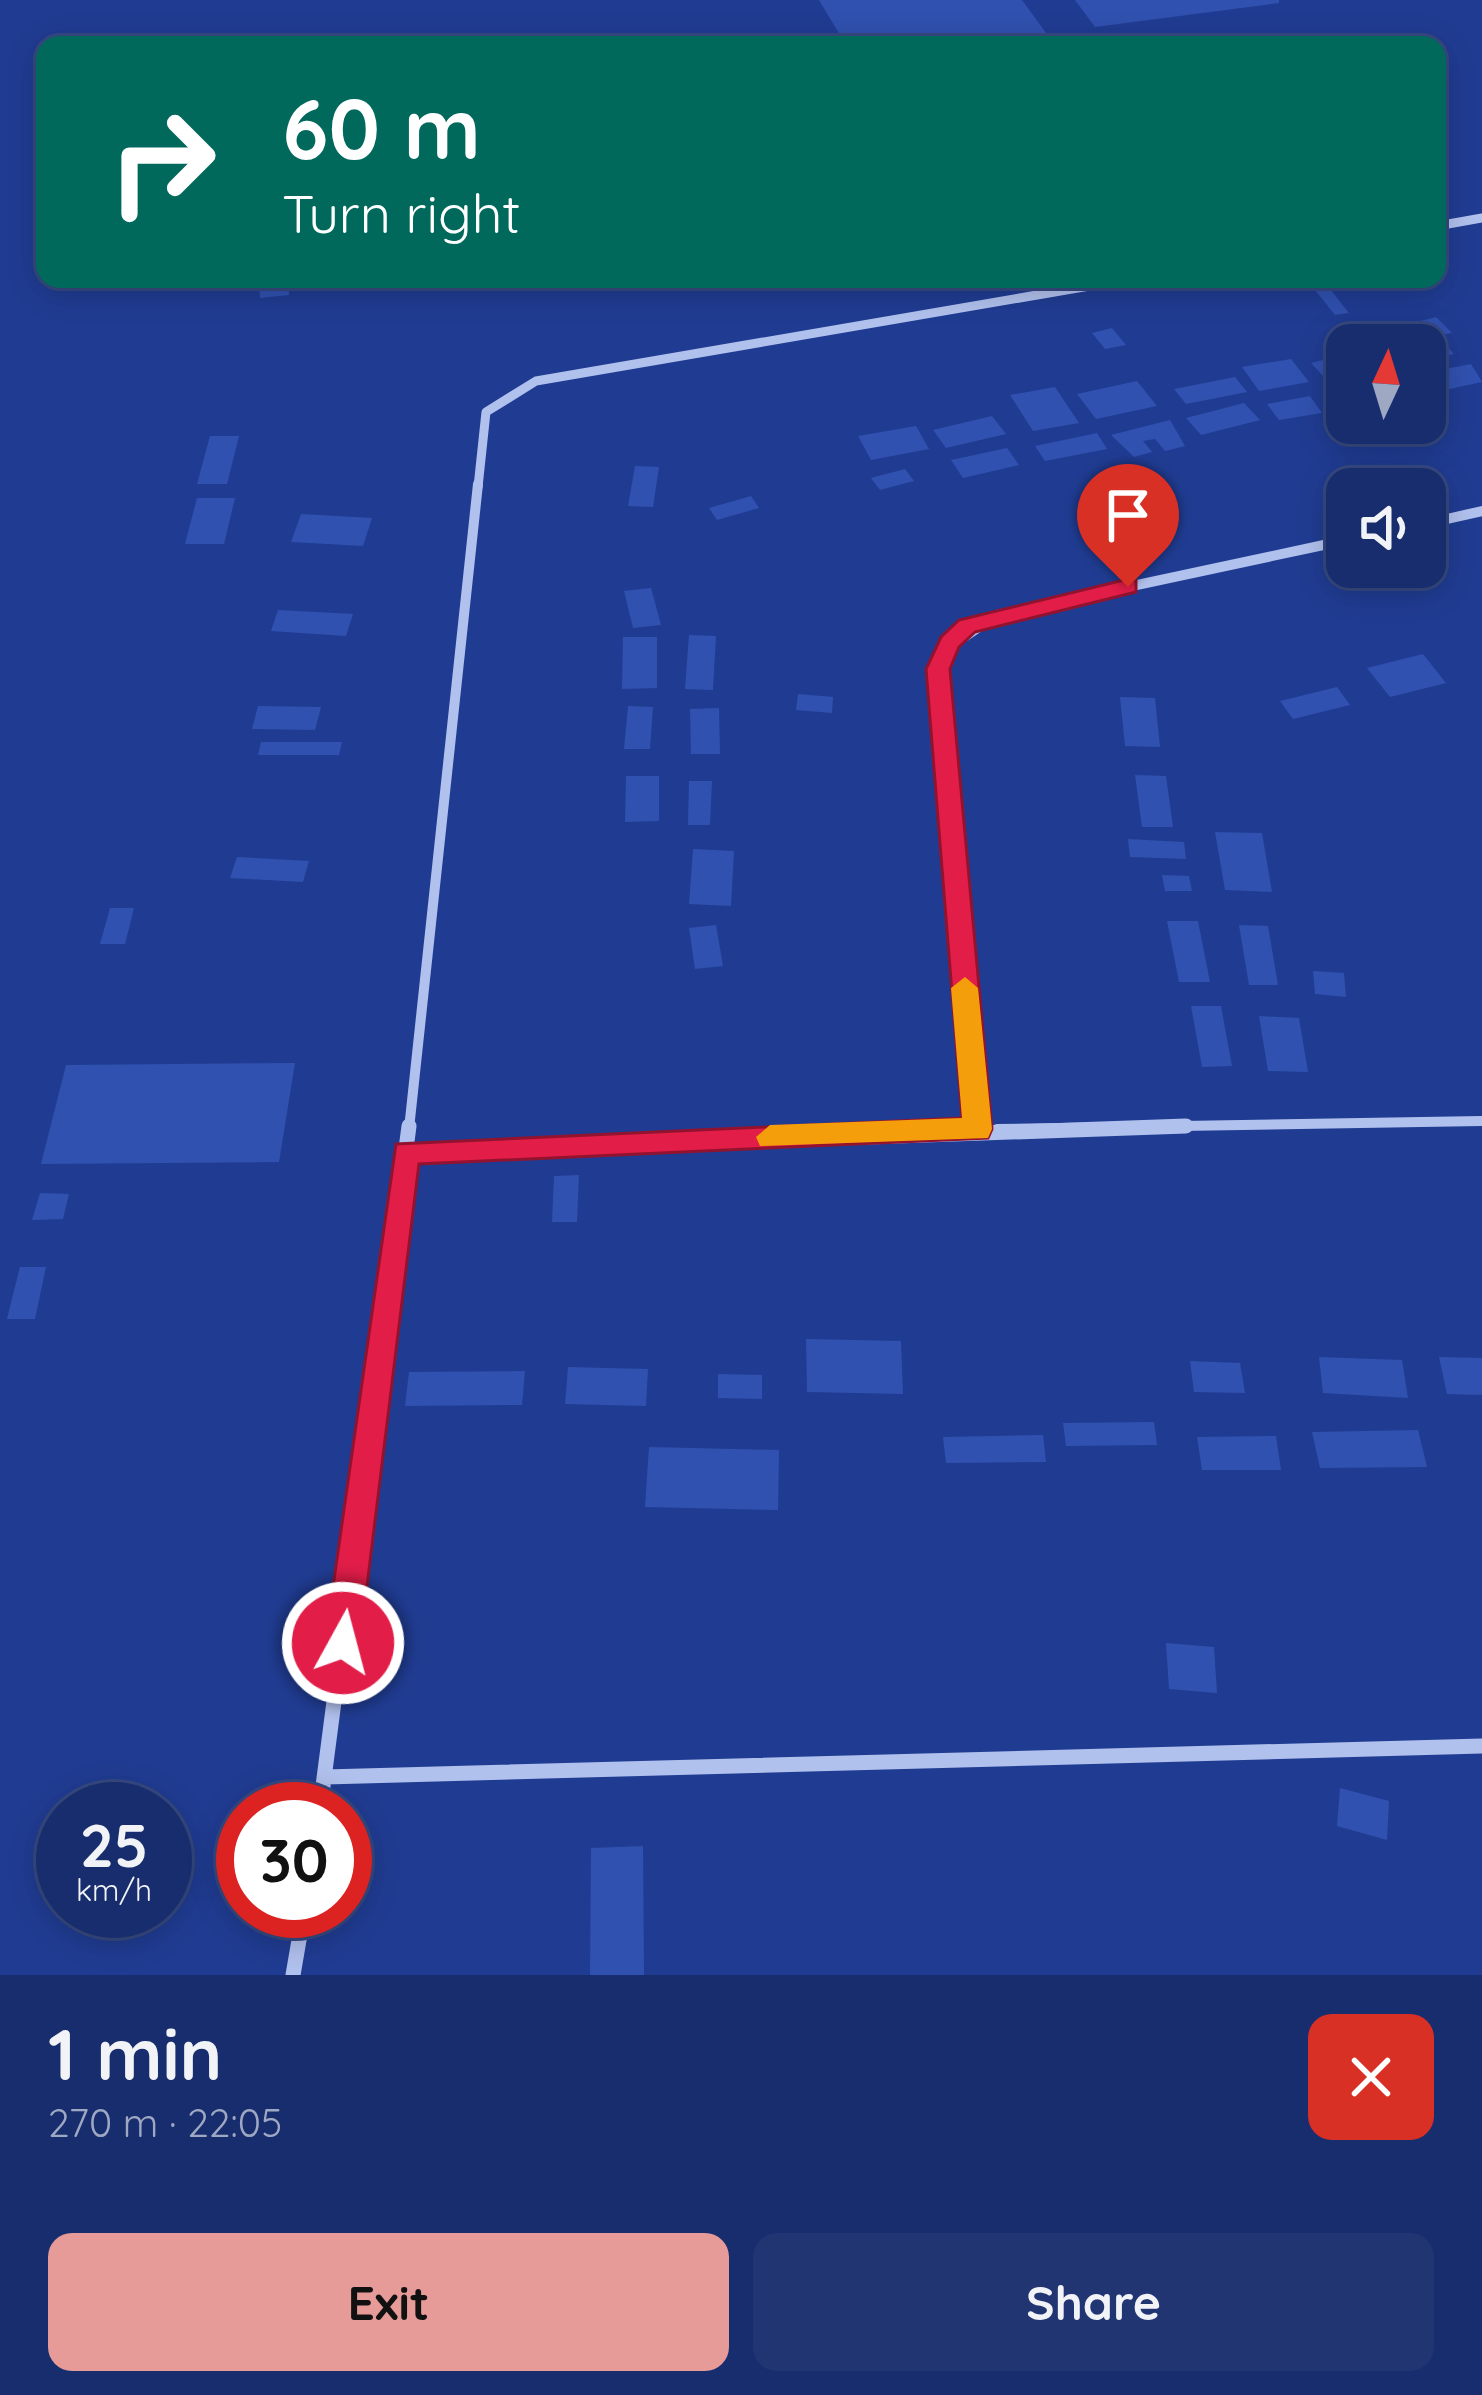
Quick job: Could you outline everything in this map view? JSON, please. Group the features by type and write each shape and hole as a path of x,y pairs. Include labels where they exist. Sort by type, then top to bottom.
{"street":[{"path":"1446,224 1482,218"},
{"path":"324,1782 406,1153 486,412 536,381 1078,288"},
{"path":"1446,520 1482,512"},
{"path":"977,1129 938,696 938,669 949,643 968,626 997,615 1326,544"},
{"path":"406,1153 977,1129 1482,1121"},
{"path":"325,1777 1482,1746"},
{"path":"293,1975 299,1938"}],"building":[{"path":"819,0 1022,0 1048,36 841,36"},
{"path":"1075,0 1279,0 1279,3 1095,27"},
{"path":"259,288 289,288 289,295 260,298"},
{"path":"1313,288 1329,288 1349,313 1335,315"},
{"path":"1436,317 1443,324 1408,324"},
{"path":"1112,328 1126,345 1105,349 1092,333"},
{"path":"1291,359 1309,382 1259,391 1242,367"},
{"path":"1326,359 1326,378 1325,378 1311,363"},
{"path":"1471,364 1482,382 1446,390 1446,369"},
{"path":"1235,377 1247,392 1186,404 1174,389"},
{"path":"1137,381 1157,406 1096,419 1077,394"},
{"path":"1055,387 1079,423 1033,431 1010,395"},
{"path":"1310,396 1322,413 1279,420 1267,404"},
{"path":"1244,403 1260,420 1201,435 1186,418"},
{"path":"992,416 1006,434 946,448 933,430"},
{"path":"1170,420 1185,446 1165,451 1155,439 1143,441 1152,452 1134,457 1111,435"},
{"path":"916,426 929,449 871,460 858,436"},
{"path":"1097,433 1107,449 1045,461 1035,446"},
{"path":"210,436 239,436 227,484 197,484"},
{"path":"1007,448 1019,465 963,478 951,460"},
{"path":"635,466 659,467 653,507 628,506"},
{"path":"905,469 914,481 880,490 871,478"},
{"path":"751,496 759,508 717,520 709,508"},
{"path":"197,498 235,498 224,544 185,544"},
{"path":"301,514 372,518 363,546 291,542"},
{"path":"651,588 661,625 633,628 624,591"},
{"path":"278,610 353,614 346,636 271,631"},
{"path":"689,635 716,636 713,690 685,689"},
{"path":"623,637 657,637 657,688 622,689"},
{"path":"1423,654 1446,683 1390,697 1367,668"},
{"path":"1337,687 1350,705 1293,719 1280,701"},
{"path":"798,694 833,697 832,713 796,710"},
{"path":"1120,697 1155,698 1160,747 1125,746"},
{"path":"258,706 321,707 315,730 252,729"},
{"path":"628,706 653,707 650,749 624,749"},
{"path":"719,708 720,754 691,754 690,709"},
{"path":"261,742 342,742 339,755 258,755"},
{"path":"1135,775 1166,776 1173,827 1142,827"},
{"path":"626,776 659,776 659,821 625,822"},
{"path":"689,781 712,781 710,825 688,825"},
{"path":"1215,832 1262,833 1272,892 1225,890"},
{"path":"1128,839 1184,842 1186,859 1130,857"},
{"path":"693,849 734,851 731,906 689,904"},
{"path":"237,857 309,861 303,882 230,878"},
{"path":"1162,875 1189,876 1192,891 1165,891"},
{"path":"110,908 134,908 125,944 100,944"},
{"path":"1167,921 1198,921 1210,982 1179,982"},
{"path":"716,925 723,966 695,969 689,928"},
{"path":"1239,925 1268,926 1278,985 1249,985"},
{"path":"1313,971 1344,973 1346,997 1315,994"},
{"path":"1191,1006 1221,1006 1232,1066 1202,1067"},
{"path":"1259,1016 1299,1018 1308,1072 1268,1071"},
{"path":"295,1063 279,1162 41,1164 66,1065"},
{"path":"579,1175 577,1222 552,1222 554,1176"},
{"path":"40,1193 69,1194 63,1219 32,1220"},
{"path":"20,1267 46,1267 35,1319 7,1319"},
{"path":"806,1339 901,1341 903,1394 807,1392"},
{"path":"1319,1357 1402,1360 1408,1398 1323,1393"},
{"path":"1439,1357 1482,1358 1482,1395 1447,1394"},
{"path":"1190,1361 1240,1363 1245,1393 1194,1392"},
{"path":"568,1367 648,1369 646,1406 565,1404"},
{"path":"525,1371 522,1405 405,1406 409,1372"},
{"path":"718,1374 762,1375 762,1399 718,1398"},
{"path":"1154,1422 1157,1445 1066,1446 1063,1423"},
{"path":"1418,1430 1427,1467 1320,1468 1312,1432"},
{"path":"1043,1435 1046,1462 946,1463 943,1437"},
{"path":"1276,1436 1281,1470 1202,1470 1197,1437"},
{"path":"649,1447 779,1450 778,1510 645,1507"},
{"path":"1166,1643 1214,1647 1217,1693 1169,1689"},
{"path":"1340,1788 1389,1801 1387,1840 1337,1826"},
{"path":"643,1846 644,1975 590,1975 591,1848"}],"slow traffic":[{"path":"770,1137 977,1129 965,988"}],"route":[{"path":"343,1643 406,1153 977,1129 938,669 949,643 968,626 997,615 1128,587"}]}
